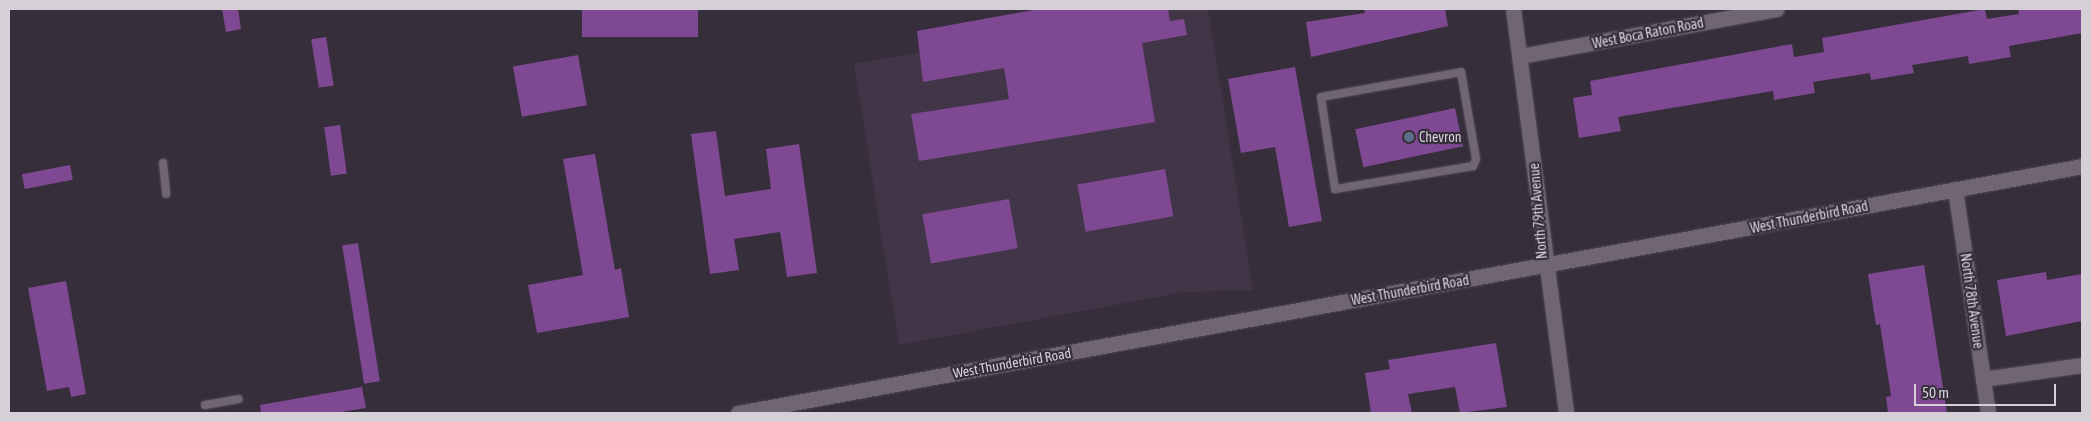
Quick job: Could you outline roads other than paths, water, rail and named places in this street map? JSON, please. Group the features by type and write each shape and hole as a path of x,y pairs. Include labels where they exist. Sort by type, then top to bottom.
{"main road":[{"name":"North 79th Avenue","path":"1513,9 1542,222 1544,266 1566,413"},
{"name":"West Boca Raton Road","path":"1520,56 1777,9"},
{"name":"West Thunderbird Road","path":"738,413 2082,166"},
{"name":"North 78th Avenue","path":"1956,189 1988,413"},
{"path":"1983,379 2082,365"}],"lane":[{"path":"1461,72 1476,159 1473,166 1335,189 1322,97 1461,72"},
{"path":"163,163 166,194"},
{"path":"205,405 238,399"}],"place":[{"name":"Chevron","path":"1409,137"}]}
